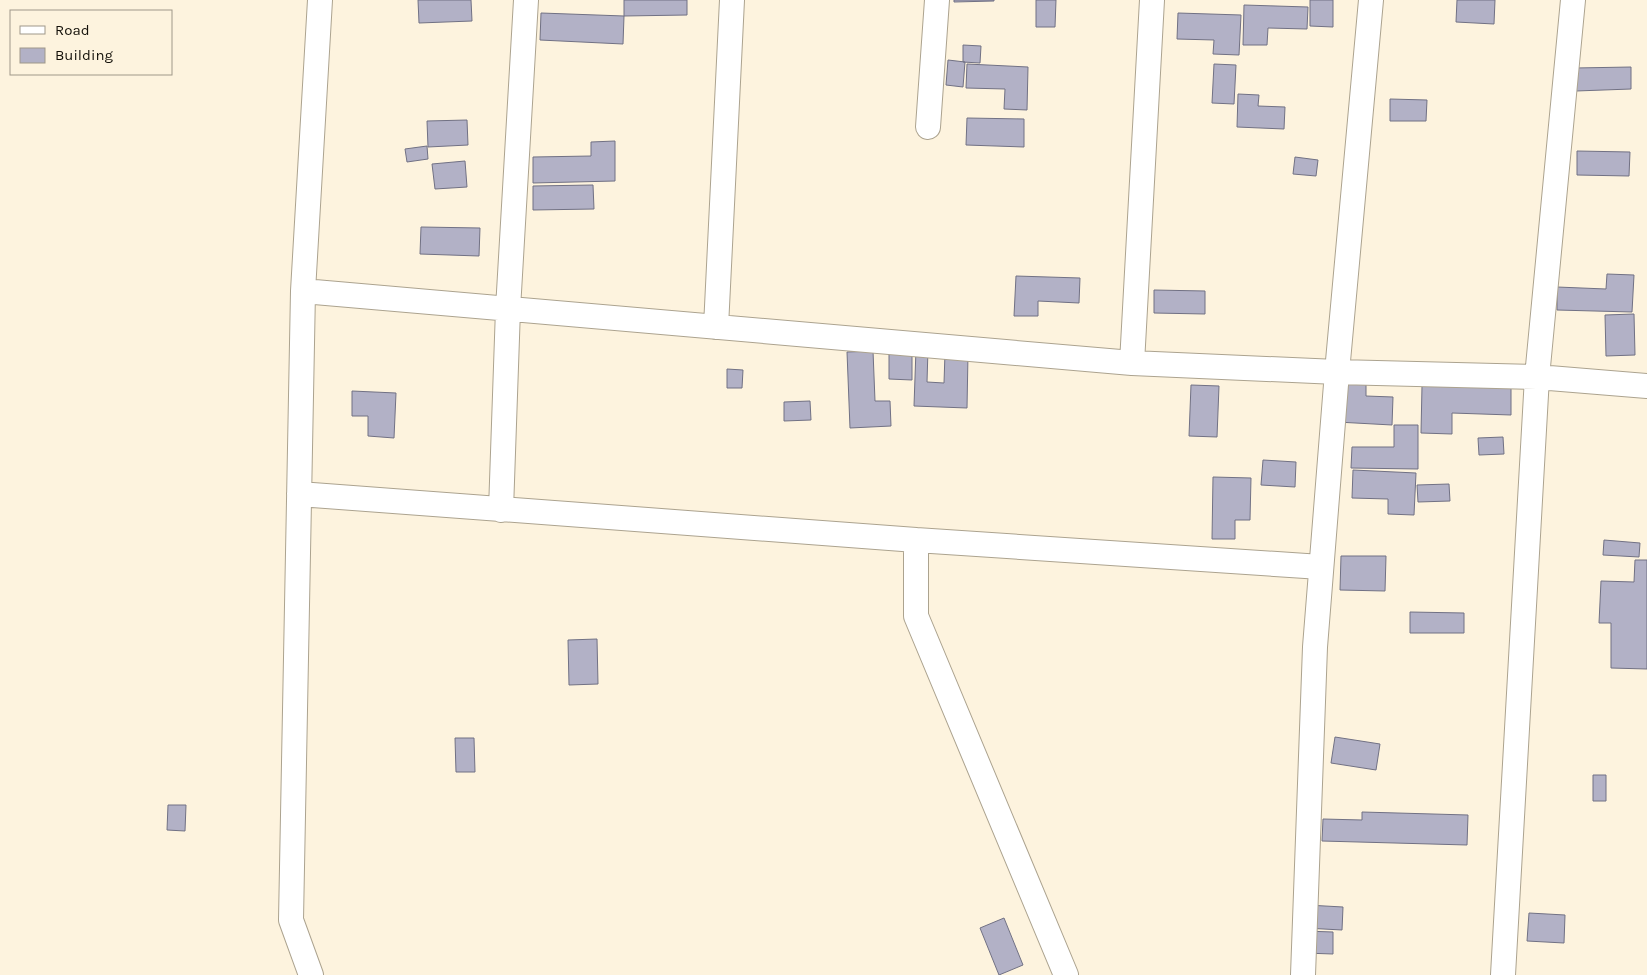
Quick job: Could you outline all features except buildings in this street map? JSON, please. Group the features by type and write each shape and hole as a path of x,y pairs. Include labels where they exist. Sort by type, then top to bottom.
{"street":[{"path":"311,975 290,920 303,291 320,0"},
{"path":"501,510 508,309 526,0"},
{"path":"716,327 732,0"},
{"path":"928,127 937,0"},
{"path":"1132,364 1152,0"},
{"path":"1303,975 1315,647 1337,372 1371,0"},
{"path":"1503,975 1537,377 1573,0"},
{"path":"303,291 1132,364 1537,377 1647,386"},
{"path":"299,494 916,540 1321,567"},
{"path":"916,540 916,616 1066,975"}]}
